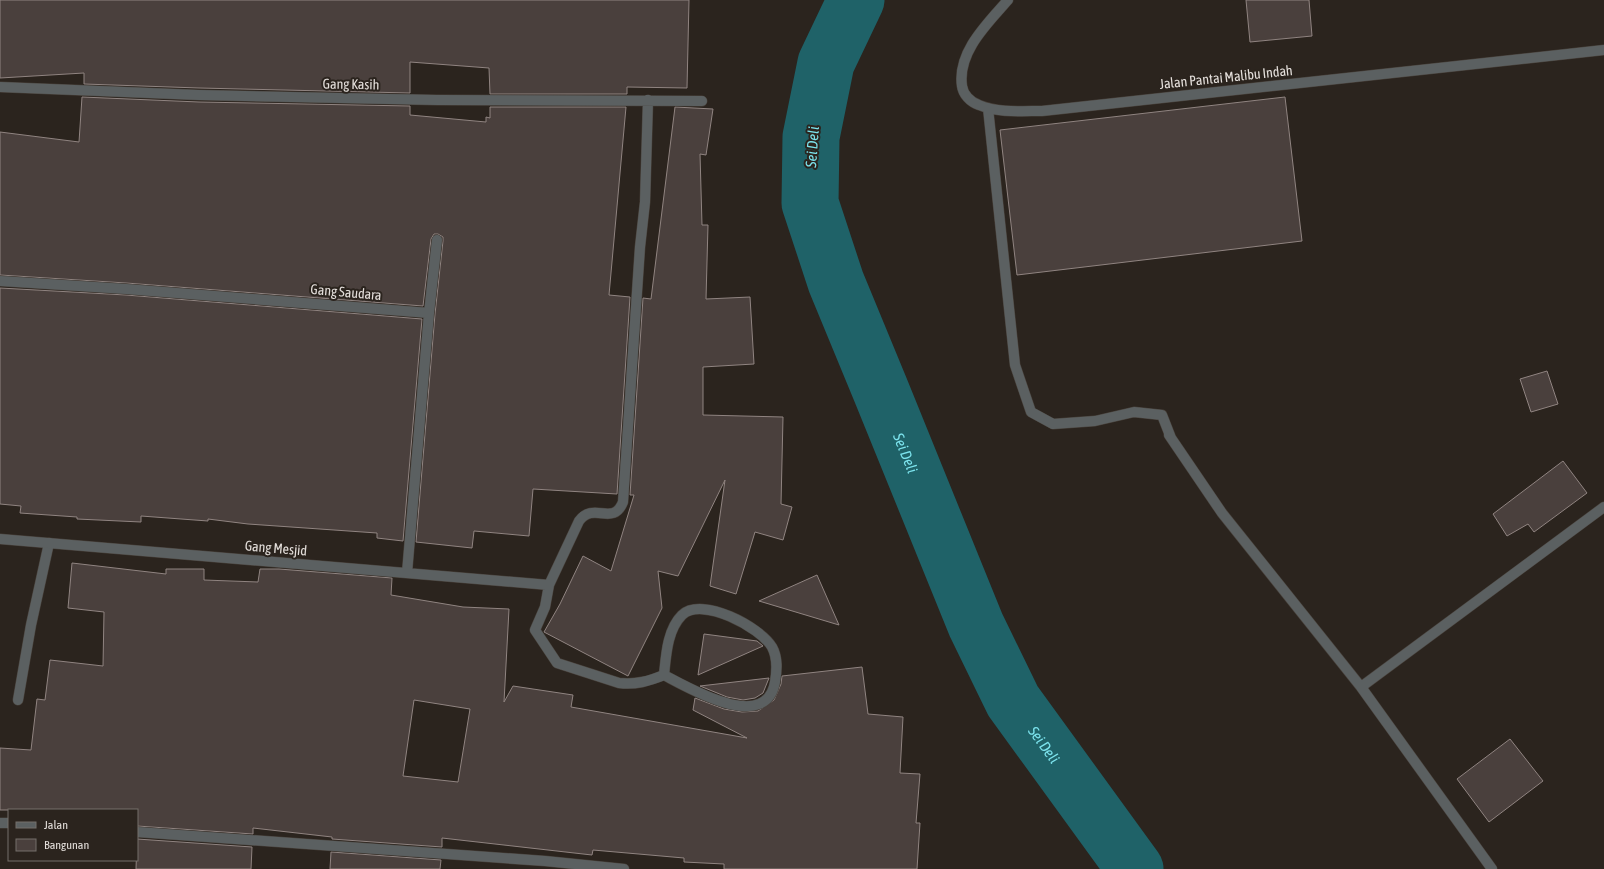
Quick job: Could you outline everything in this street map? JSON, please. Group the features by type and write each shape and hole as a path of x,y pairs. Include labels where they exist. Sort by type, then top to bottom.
{"street":[{"name":"Jalan Pantai Malibu Indah","path":"1008,0 986,25 969,51 961,78 962,91 977,105 988,108 1014,111 1042,111 1604,50"},
{"name":"Gang Kasih","path":"0,87 198,95 437,100 702,100"},
{"path":"648,100 645,202 640,248 623,502 621,507 615,513 610,514 591,512 582,517 549,585 545,606 535,630 557,663 624,684 641,683 664,675 706,697 737,705 755,706 765,702 773,692 777,659 772,646 741,620 724,613 697,609 683,614 675,624 667,648 664,675"},
{"path":"988,108 1015,364 1031,412 1053,424 1095,420 1134,412 1162,415 1170,436 1222,513 1361,688 1492,869"},
{"path":"407,573 429,313 437,240"},
{"name":"Gang Saudara","path":"0,281 126,288 429,313"},
{"path":"1361,688 1604,507"},
{"name":"Gang Mesjid","path":"0,539 549,585"},
{"path":"18,700 31,625 49,543"},
{"path":"138,832 546,861 624,869"}],"building":[{"path":"0,0 689,0 687,88 627,87 627,94 490,94 489,68 410,62 410,93 84,84 84,73 0,78"},
{"path":"1246,0 1309,0 1312,36 1250,42"},
{"path":"82,97 199,102 410,106 410,115 486,122 486,117 490,118 490,107 626,107 609,295 630,297 617,494 533,489 529,536 474,531 472,548 416,542 435,314 443,241 443,237 438,234 434,234 431,239 423,306 126,283 0,275 0,132 79,142"},
{"path":"1285,97 1302,241 1017,275 1000,130"},
{"path":"675,107 713,109 706,155 700,154 702,225 708,225 706,299 750,297 754,364 703,367 703,415 783,417 781,504 792,507 783,540 755,532 736,594 710,586 725,480 678,576 658,571 662,608 628,676 544,632 560,604 583,556 611,571 634,495 630,495 643,298 651,299"},
{"path":"0,288 126,295 422,319 403,541 377,538 377,533 248,524 208,519 208,521 141,516 141,522 77,519 77,517 20,513 21,506 0,504"},
{"path":"1547,371 1558,404 1531,412 1520,379"},
{"path":"1563,461 1587,493 1534,532 1528,524 1507,536 1493,514"},
{"path":"72,563 166,574 166,569 204,569 204,580 258,582 260,569 279,569 392,578 391,595 463,607 509,609 504,702 513,686 573,695 571,707 747,738 693,710 695,698 724,709 742,712 758,711 774,700 781,684 782,676 862,667 868,714 903,717 900,773 920,774 916,823 920,823 917,869 724,869 724,864 684,862 684,858 593,850 592,855 442,838 442,847 332,839 332,837 253,828 253,834 138,826 138,809 0,810 0,748 31,750 37,699 45,700 50,660 103,666 104,612 68,608","holes":["414,700 470,709 458,782 403,776"]},
{"path":"817,575 839,625 759,601"},
{"path":"704,634 757,641 763,646 698,675"},
{"path":"769,678 763,693 755,698 743,700 727,697 700,686"},
{"path":"1510,739 1543,781 1489,822 1457,779"},
{"path":"138,839 252,847 251,869 136,869 136,861 138,861"},
{"path":"331,852 441,860 440,869 330,869"}],"waterway":[{"name":"Sei Deli","path":"856,0 826,63 811,137 810,203 836,282 976,625 1013,701 1135,869"}]}
